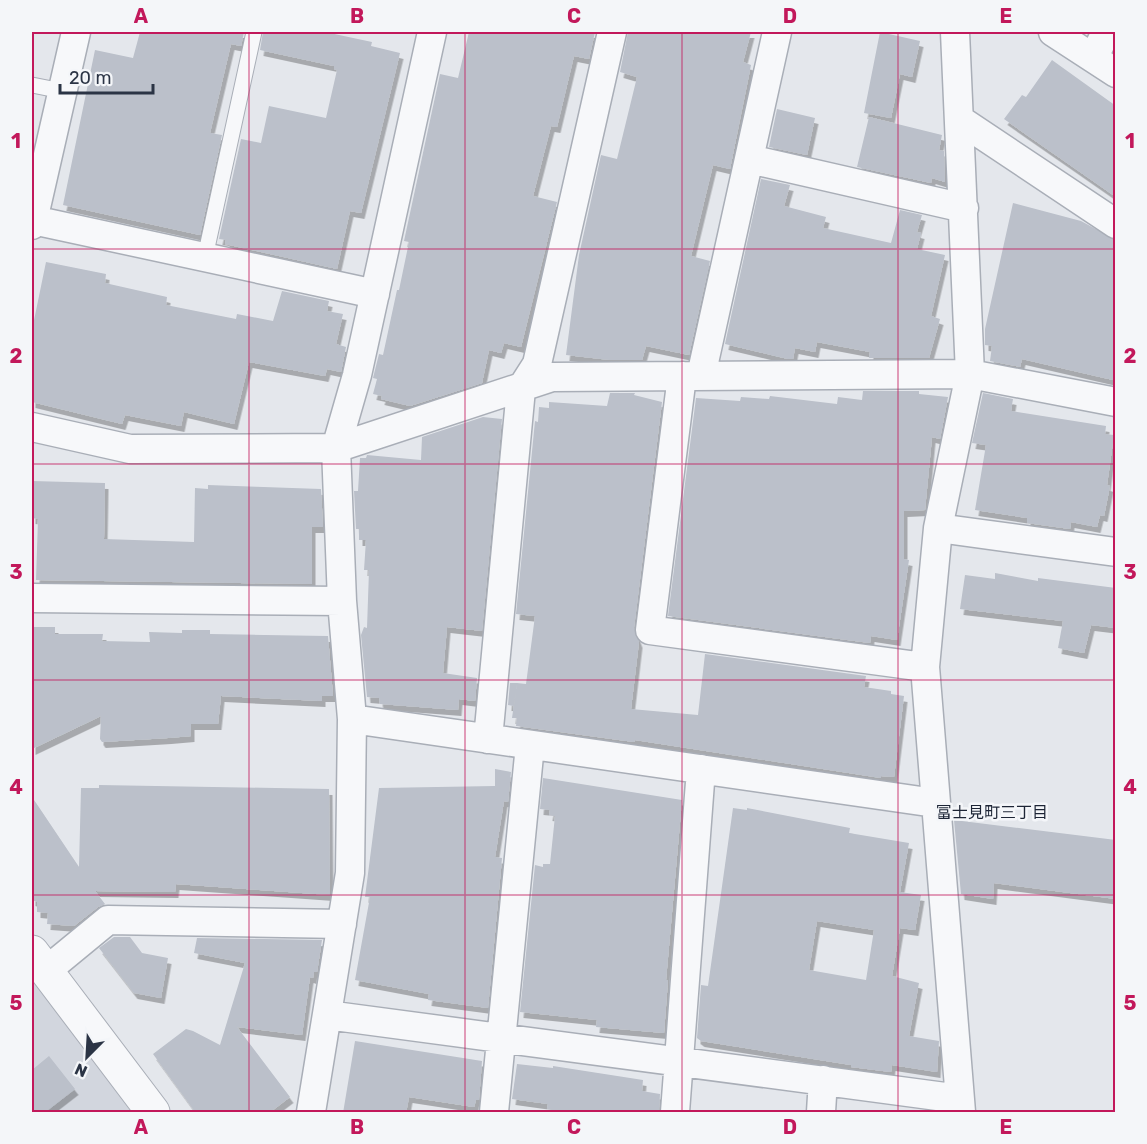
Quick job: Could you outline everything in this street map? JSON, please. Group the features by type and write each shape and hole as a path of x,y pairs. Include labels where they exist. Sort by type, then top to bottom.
{"street":[{"path":"76,32 32,222 375,294"},
{"path":"311,1113 350,873 351,719 342,601 336,448 357,375 432,32"},
{"path":"488,739 521,389 537,364 612,32"},
{"path":"777,32 749,159 692,376 650,630 925,667"},
{"path":"327,1015 824,1080 961,1106 925,667 938,528 970,374 955,32"},
{"path":"1053,32 1105,65"},
{"path":"1105,65 1106,32"},
{"path":"960,120 1116,224"},
{"path":"749,159 964,208"},
{"path":"32,427 130,449 336,448 552,377 970,374 1116,402"},
{"path":"938,528 1116,552"},
{"path":"32,598 342,601"},
{"path":"351,719 935,802"},
{"path":"494,1113 530,745"},
{"path":"675,1113 701,769"},
{"path":"153,1113 39,961 108,920 342,924"},
{"path":"821,1113 824,1080"}],"lane":[{"path":"205,257 254,32"},
{"path":"32,84 62,91"}],"shaded area":[{"path":"32,977 137,1112 32,1112"}],"building":[{"path":"140,32 244,32 241,46 231,44 210,133 222,135 200,235 63,205 95,50 133,58"},
{"path":"263,32 325,32 372,42 371,46 400,53 361,213 350,211 337,269 225,244 226,240 219,239 241,139 261,143 269,106 326,118 337,70 334,66 260,50"},
{"path":"469,32 595,32 589,59 574,56 557,127 551,126 533,196 557,202 521,347 504,343 501,353 489,350 482,383 410,406 381,399 382,396 373,394 377,379 373,378 379,354 383,355 397,290 399,290 409,242 404,241 440,74 458,78"},
{"path":"628,32 751,32 743,62 751,65 730,169 713,165 691,256 710,261 689,355 646,346 642,360 610,360 566,355 579,255 601,155 617,159 637,77 620,72"},
{"path":"880,32 920,41 912,77 900,74 891,118 864,113"},
{"path":"1052,60 1116,106 1116,197 1004,119 1022,95 1026,97"},
{"path":"777,109 815,118 807,155 769,147"},
{"path":"869,117 942,135 939,150 944,151 945,182 932,178 931,183 857,167"},
{"path":"761,179 790,185 784,206 826,217 823,228 891,243 900,210 922,215 917,232 921,233 917,249 945,255 931,316 940,319 929,358 869,358 870,352 817,342 815,352 795,348 793,359 788,359 725,344"},
{"path":"1013,203 1081,221 1116,240 1113,380 1022,359 1020,367 990,361 992,346 985,345 985,329"},
{"path":"46,262 106,274 105,283 167,297 166,305 236,319 237,314 273,321 282,291 329,301 327,311 343,314 336,344 346,347 341,372 327,369 325,376 249,362 234,424 184,412 181,426 125,415 122,424 32,402 32,330"},
{"path":"863,391 919,391 919,394 948,397 940,439 932,437 925,510 904,511 904,559 909,560 897,640 871,636 870,643 668,616 696,398 740,401 741,397 769,399 770,396 837,404 838,397 862,400"},
{"path":"610,393 635,393 634,395 662,402 634,628 639,642 631,709 698,715 705,654 866,676 864,687 891,691 891,694 904,696 894,777 881,776 881,778 635,740 634,742 516,726 517,718 512,718 517,683 526,684 535,616 516,614 535,421 538,422 539,407 549,408 549,402 607,406"},
{"path":"983,393 1013,399 1011,411 1106,426 1105,434 1114,435 1107,485 1110,486 1104,516 1100,515 1097,527 1071,522 1070,529 1027,523 1027,518 975,510 986,445 972,443"},
{"path":"483,417 502,419 482,631 447,627 443,673 477,678 475,701 459,699 458,710 380,704 379,698 367,697 361,635 364,627 367,628 369,570 364,570 366,540 359,540 359,529 356,529 354,491 358,491 360,458 366,458 367,455 421,460 422,437"},
{"path":"32,481 105,483 104,539 194,542 195,488 208,489 208,485 321,489 323,527 312,527 312,584 36,580 38,519 32,518"},
{"path":"995,573 1038,581 1038,578 1116,588 1116,628 1091,625 1084,653 1058,648 1063,621 960,609 965,575 995,579"},
{"path":"32,627 55,627 55,634 103,634 102,641 150,642 149,632 182,633 182,630 210,630 210,634 328,636 333,696 322,696 322,701 221,696 218,724 191,724 191,736 168,738 102,742 100,739 101,716 32,749"},
{"path":"510,683 517,683 514,706 508,705"},
{"path":"495,769 511,772 508,802 504,801 495,857 502,858 488,1008 428,1000 429,994 355,980 370,897 365,897 379,788 495,786"},
{"path":"543,778 682,800 666,980 668,980 664,1033 596,1027 597,1020 520,1012 535,865 543,867 543,864 550,864 555,816 549,815 550,810 540,809"},
{"path":"99,785 329,789 330,895 176,884 175,892 95,891 105,904 74,926 47,924 48,913 37,912 37,902 32,900 32,797 79,867 81,788 99,788"},
{"path":"733,808 747,810 747,808 850,828 849,833 909,843 900,892 921,895 915,930 900,928 892,976 919,983 909,1036 939,1041 937,1072 892,1065 891,1072 851,1067 851,1065 701,1041 697,1038 701,985 708,986","holes":["817,921 874,930 866,980 809,970"]},
{"path":"954,820 1116,840 1116,899 994,883 993,899 961,894"},
{"path":"114,937 130,937 142,953 168,958 161,998 134,993 99,948"},
{"path":"197,938 322,940 317,972 314,972 313,978 310,977 302,1035 237,1027 290,1097 269,1113 196,1113 153,1054 186,1029 220,1045 245,963 194,953"},
{"path":"355,1041 482,1061 479,1100 476,1100 474,1107 409,1097 406,1113 343,1113"},
{"path":"49,1056 75,1089 44,1113 32,1113 32,1070"},
{"path":"517,1064 553,1068 553,1066 643,1080 642,1091 660,1094 659,1113 569,1113 547,1109 548,1104 512,1099"}],"district":[{"name":"富士見町三丁目","path":"992,812"}]}
